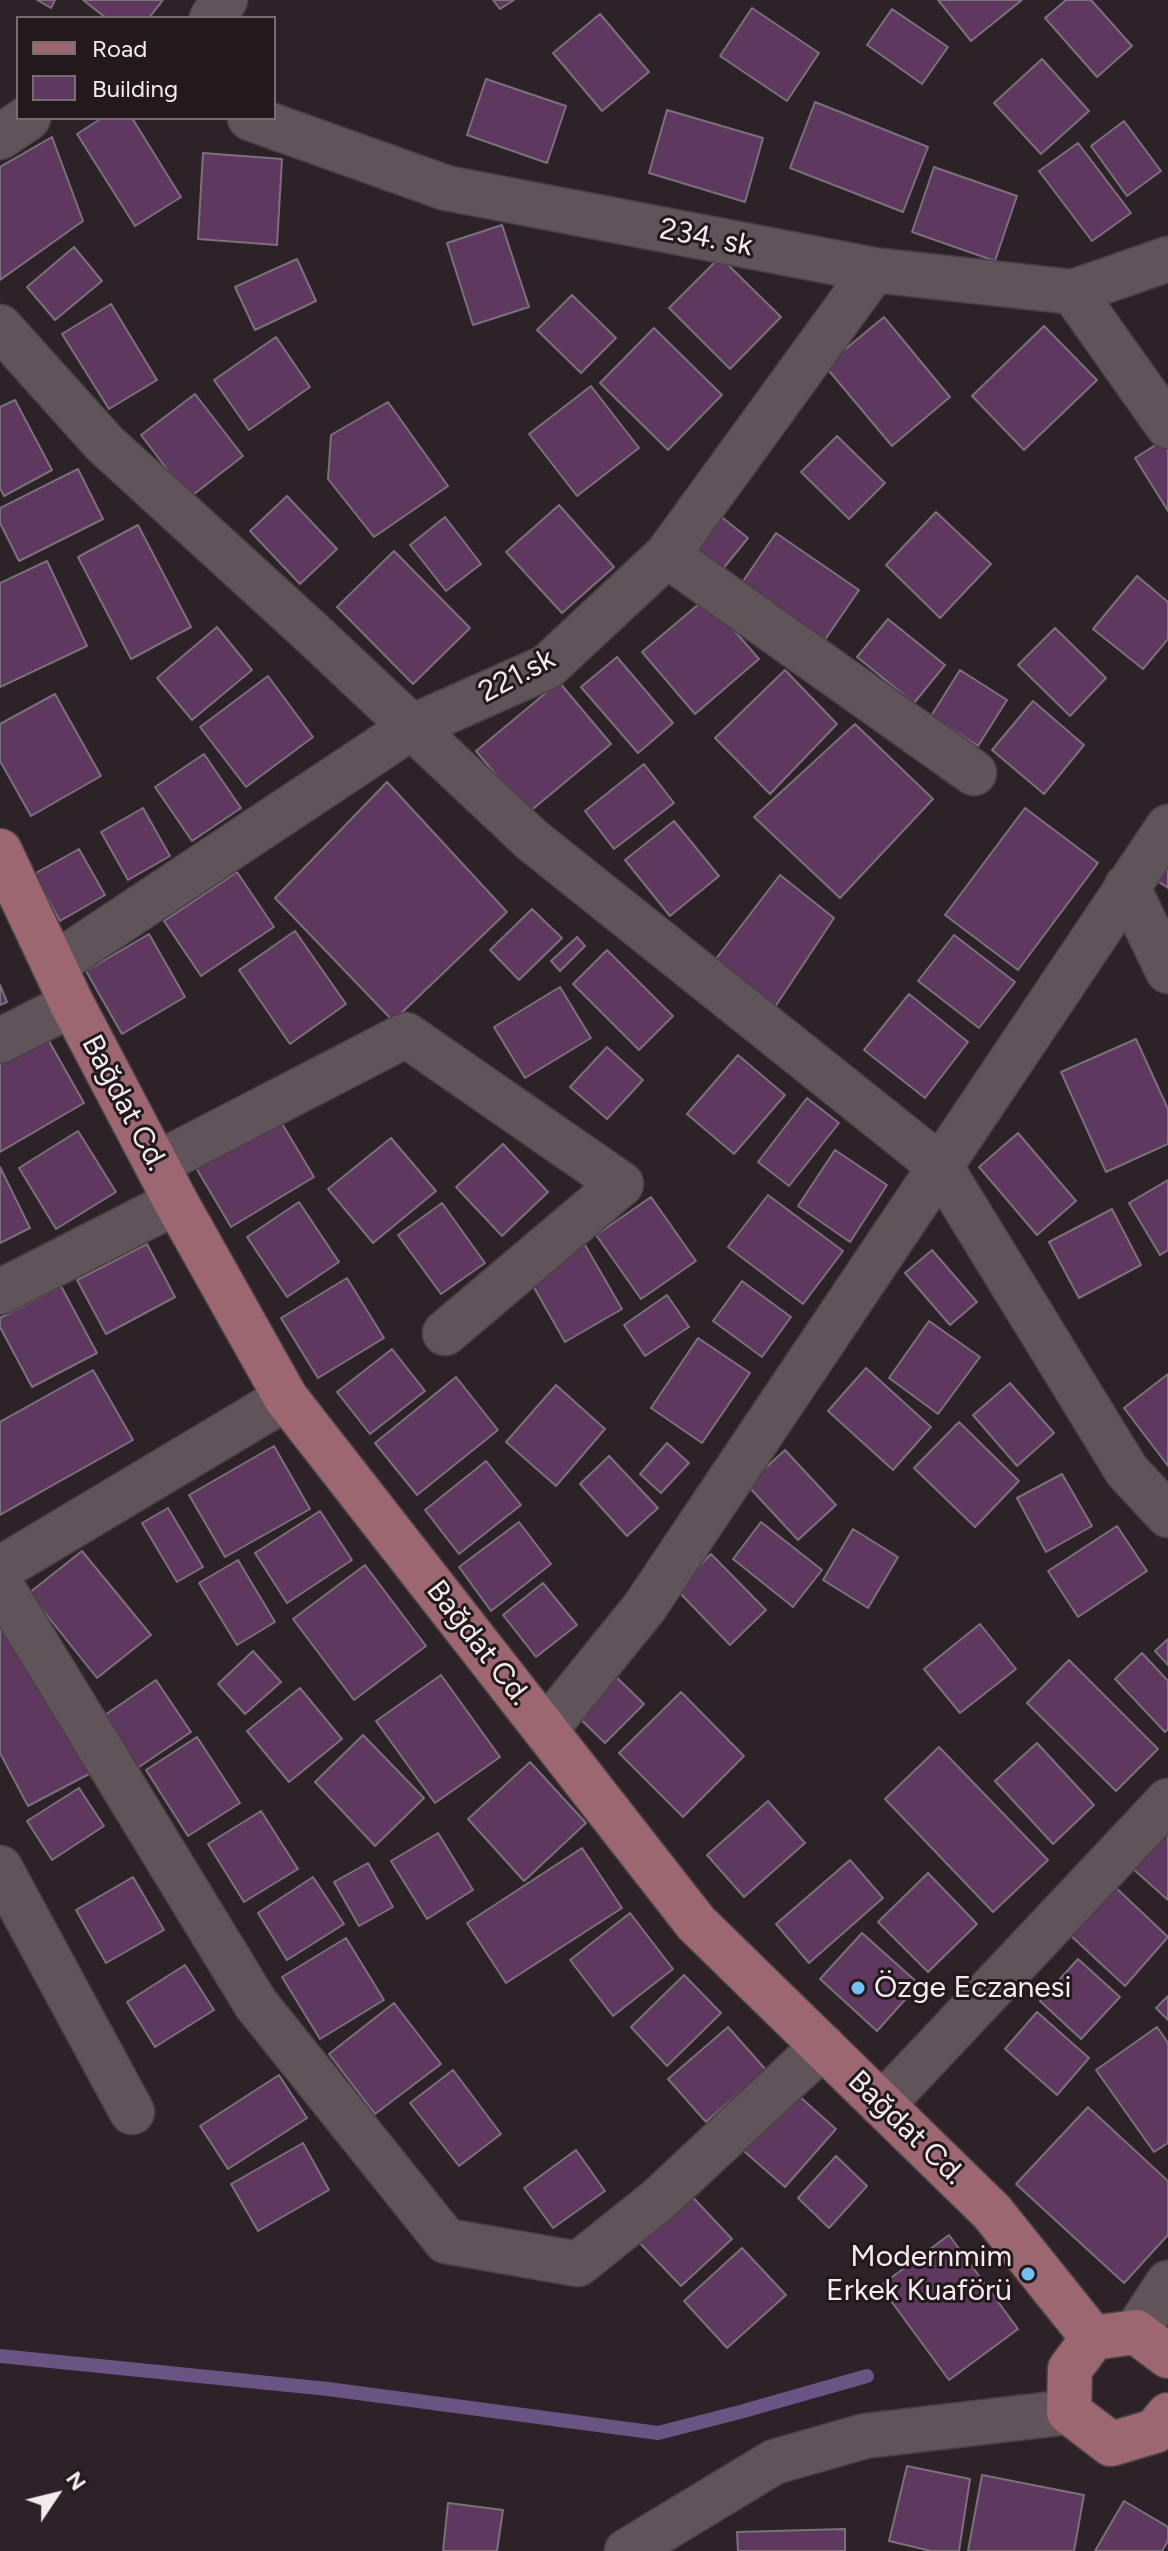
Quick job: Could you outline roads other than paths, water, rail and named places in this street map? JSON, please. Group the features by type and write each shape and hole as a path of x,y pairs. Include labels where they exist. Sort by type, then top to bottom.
{"main road":[{"name":"Bağdat Cd.","path":"0,851 63,985 166,1183 286,1398 696,1923 992,2212 1093,2338"},
{"path":"1152,2344 1093,2338 1070,2369 1069,2412 1111,2444 1164,2430"}],"street":[{"path":"0,137 25,120"},
{"name":"234. sk","path":"256,120 446,188 874,270 1073,292 1168,259"},
{"name":"221.sk","path":"0,1041 63,985 412,727 547,667 667,555 874,270"},
{"path":"1073,292 1168,426"},
{"path":"0,327 104,443 532,840 940,1166 1127,1471 1168,1515"},
{"path":"667,555 974,773"},
{"path":"546,1729 644,1608 1168,827"},
{"path":"1127,886 1168,971"},
{"path":"0,1292 166,1183 406,1035 621,1184 445,1333"},
{"path":"0,1569 286,1398"},
{"path":"0,1584 256,2004 446,2241 578,2264 658,2200 823,2046"},
{"path":"882,2105 1168,1801"},
{"path":"0,1868 132,2112"},
{"path":"1152,2344 1168,2283"},
{"path":"627,2551 774,2462 865,2436 1069,2412"}],"waterway":[{"path":"0,2356 328,2389 658,2433 867,2376"}],"place":[{"name":"Özge Eczanesi","path":"858,1988"},
{"name":"Modernmim Erkek Kuaförü","path":"1028,2274"}]}
